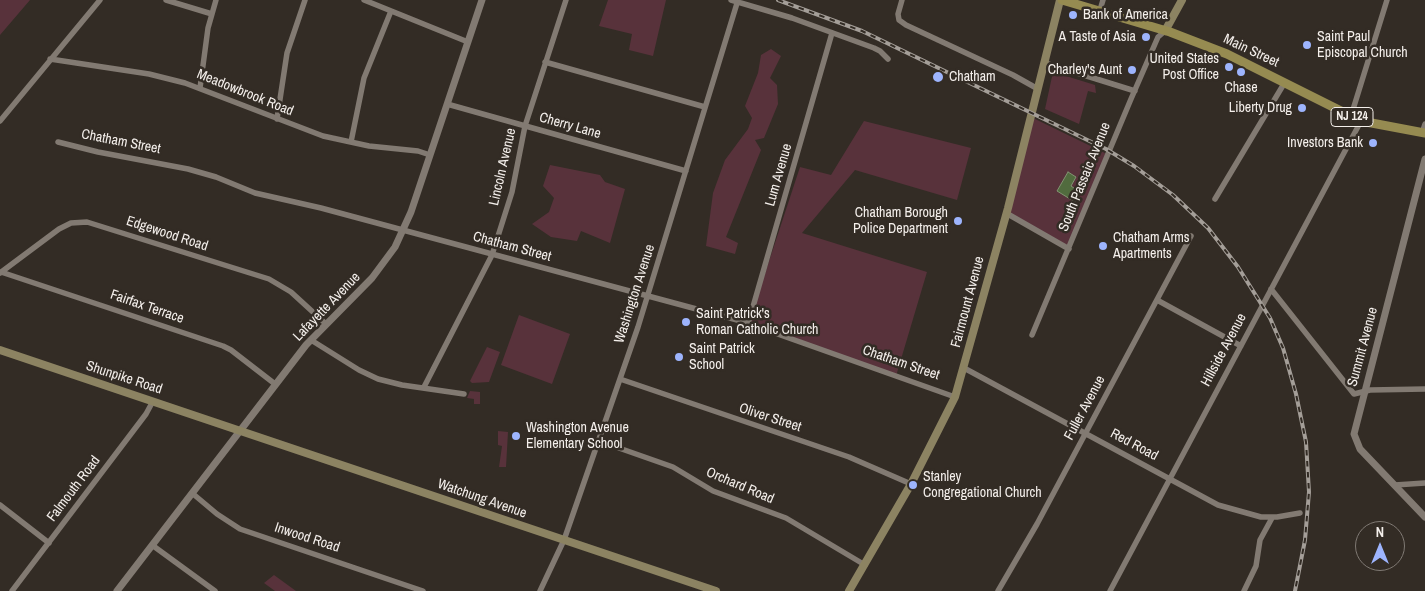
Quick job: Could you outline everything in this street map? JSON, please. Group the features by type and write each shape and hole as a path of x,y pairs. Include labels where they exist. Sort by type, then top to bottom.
{"main road":[{"name":"Fairmount Avenue","path":"849,591 912,484 955,397 1006,213 1061,0"},
{"name":"Main Street","path":"1061,0 1165,30 1227,54 1361,121 1424,130"},
{"path":"1165,30 1182,0"},
{"name":"Shunpike Road","path":"0,350 240,430"},
{"name":"Watchung Avenue","path":"240,430 716,591"}],"street":[{"path":"0,121 100,0"},
{"path":"166,0 212,14"},
{"path":"200,88 216,0"},
{"path":"277,119 287,53 305,0"},
{"path":"364,0 468,42"},
{"name":"Lafayette Avenue","path":"117,591 311,340 383,264 403,231 482,0"},
{"name":"Lincoln Avenue","path":"424,387 492,254 512,192 525,126 566,0"},
{"path":"731,0 738,0 880,51 888,60"},
{"name":"Washington Avenue","path":"540,591 564,540 648,296 738,0"},
{"path":"902,0 898,14 899,20 906,25 1013,75 1038,89"},
{"path":"1100,10 1103,0"},
{"path":"1352,116 1387,0"},
{"path":"350,142 364,78 391,11"},
{"name":"South Passaic Avenue","path":"1032,335 1158,37 1165,30"},
{"name":"Lum Avenue","path":"748,324 832,33"},
{"name":"Meadowbrook Road","path":"50,59 149,74 200,88 323,136 350,142 418,151 430,155"},
{"path":"545,62 705,107"},
{"path":"1045,63 1135,91"},
{"path":"1215,199 1285,82"},
{"name":"Cherry Lane","path":"447,104 686,171"},
{"name":"Hillside Avenue","path":"1110,591 1361,121"},
{"name":"Chatham Street","path":"58,142 98,152 188,169 216,177 255,193 492,254 748,324 955,397"},
{"name":"Summit Avenue","path":"1425,159 1354,430 1356,442 1362,452 1425,517"},
{"path":"1006,213 1069,249"},
{"name":"Edgewood Road","path":"1,272 59,229 71,223 87,222 268,279 292,292 326,324"},
{"name":"Fuller Avenue","path":"998,591 1191,236"},
{"name":"Fairfax Terrace","path":"1,272 223,346 276,384"},
{"path":"1271,289 1354,394 1370,390 1425,389"},
{"path":"1157,300 1240,346"},
{"path":"311,340 359,370 378,379 402,385 464,394"},
{"name":"Red Road","path":"964,368 1085,434 1233,510 1272,518 1300,513"},
{"name":"Oliver Street","path":"620,379 849,457 912,484"},
{"name":"Falmouth Road","path":"12,591 146,414 153,401"},
{"name":"Orchard Road","path":"599,441 673,467 713,491 786,518 865,565"},
{"path":"1395,485 1425,483"},
{"name":"Inwood Road","path":"192,493 217,514 240,529 423,591"},
{"path":"0,506 49,543"},
{"path":"1244,591 1258,559 1260,540 1272,518"},
{"path":"152,545 215,591"}],"shaded area":[{"path":"0,0 30,0 0,35"},
{"path":"608,0 666,0 653,56 629,50 632,34 599,26"},
{"path":"771,49 781,56 770,78 777,85 778,104 764,138 755,140 761,150 726,237 738,243 735,254 706,246 713,193 725,160 748,129 752,118 745,106 758,73 761,55"},
{"path":"1053,72 1095,85 1096,93 1088,91 1079,124 1045,109"},
{"path":"1031,117 1109,155 1069,250 1006,213"},
{"path":"864,121 971,148 957,200 855,170 802,233 927,272 896,376 749,322 800,167 831,175"},
{"path":"550,165 600,175 605,182 625,189 610,243 581,231 577,241 551,237 532,224 549,212 554,198 543,186"},
{"path":"1068,172 1076,177 1071,186 1080,192 1075,202 1057,191"},
{"path":"519,315 570,334 552,384 501,365"},
{"path":"487,347 500,352 489,382 472,383 470,381"},
{"path":"470,391 480,392 480,404 474,404 474,399 467,398"},
{"path":"498,431 508,432 506,467 499,467 502,446 498,445"},
{"path":"274,575 296,591 275,591 264,583"}],"railway":[{"path":"778,0 862,31 1106,149 1134,166 1173,195 1208,228 1238,267 1270,318 1283,348 1296,394 1306,442 1309,492 1305,540 1295,591"}],"place":[{"name":"Bank of America","path":"1073,15"},
{"name":"A Taste of Asia","path":"1146,37"},
{"name":"Saint Paul Episcopal Church","path":"1307,45"},
{"name":"United States Post Office","path":"1229,67"},
{"name":"Charley's Aunt","path":"1132,70"},
{"name":"Chase","path":"1241,72"},
{"name":"Chatham","path":"938,77"},
{"name":"Liberty Drug","path":"1302,108"},
{"name":"Investors Bank","path":"1373,143"},
{"name":"Chatham Borough Police Department","path":"958,221"},
{"name":"Chatham Arms Apartments","path":"1103,246"},
{"name":"Saint Patrick's Roman Catholic Church","path":"686,322"},
{"name":"Saint Patrick School","path":"679,357"},
{"name":"Washington Avenue Elementary School","path":"516,436"},
{"name":"Stanley Congregational Church","path":"913,485"}]}
